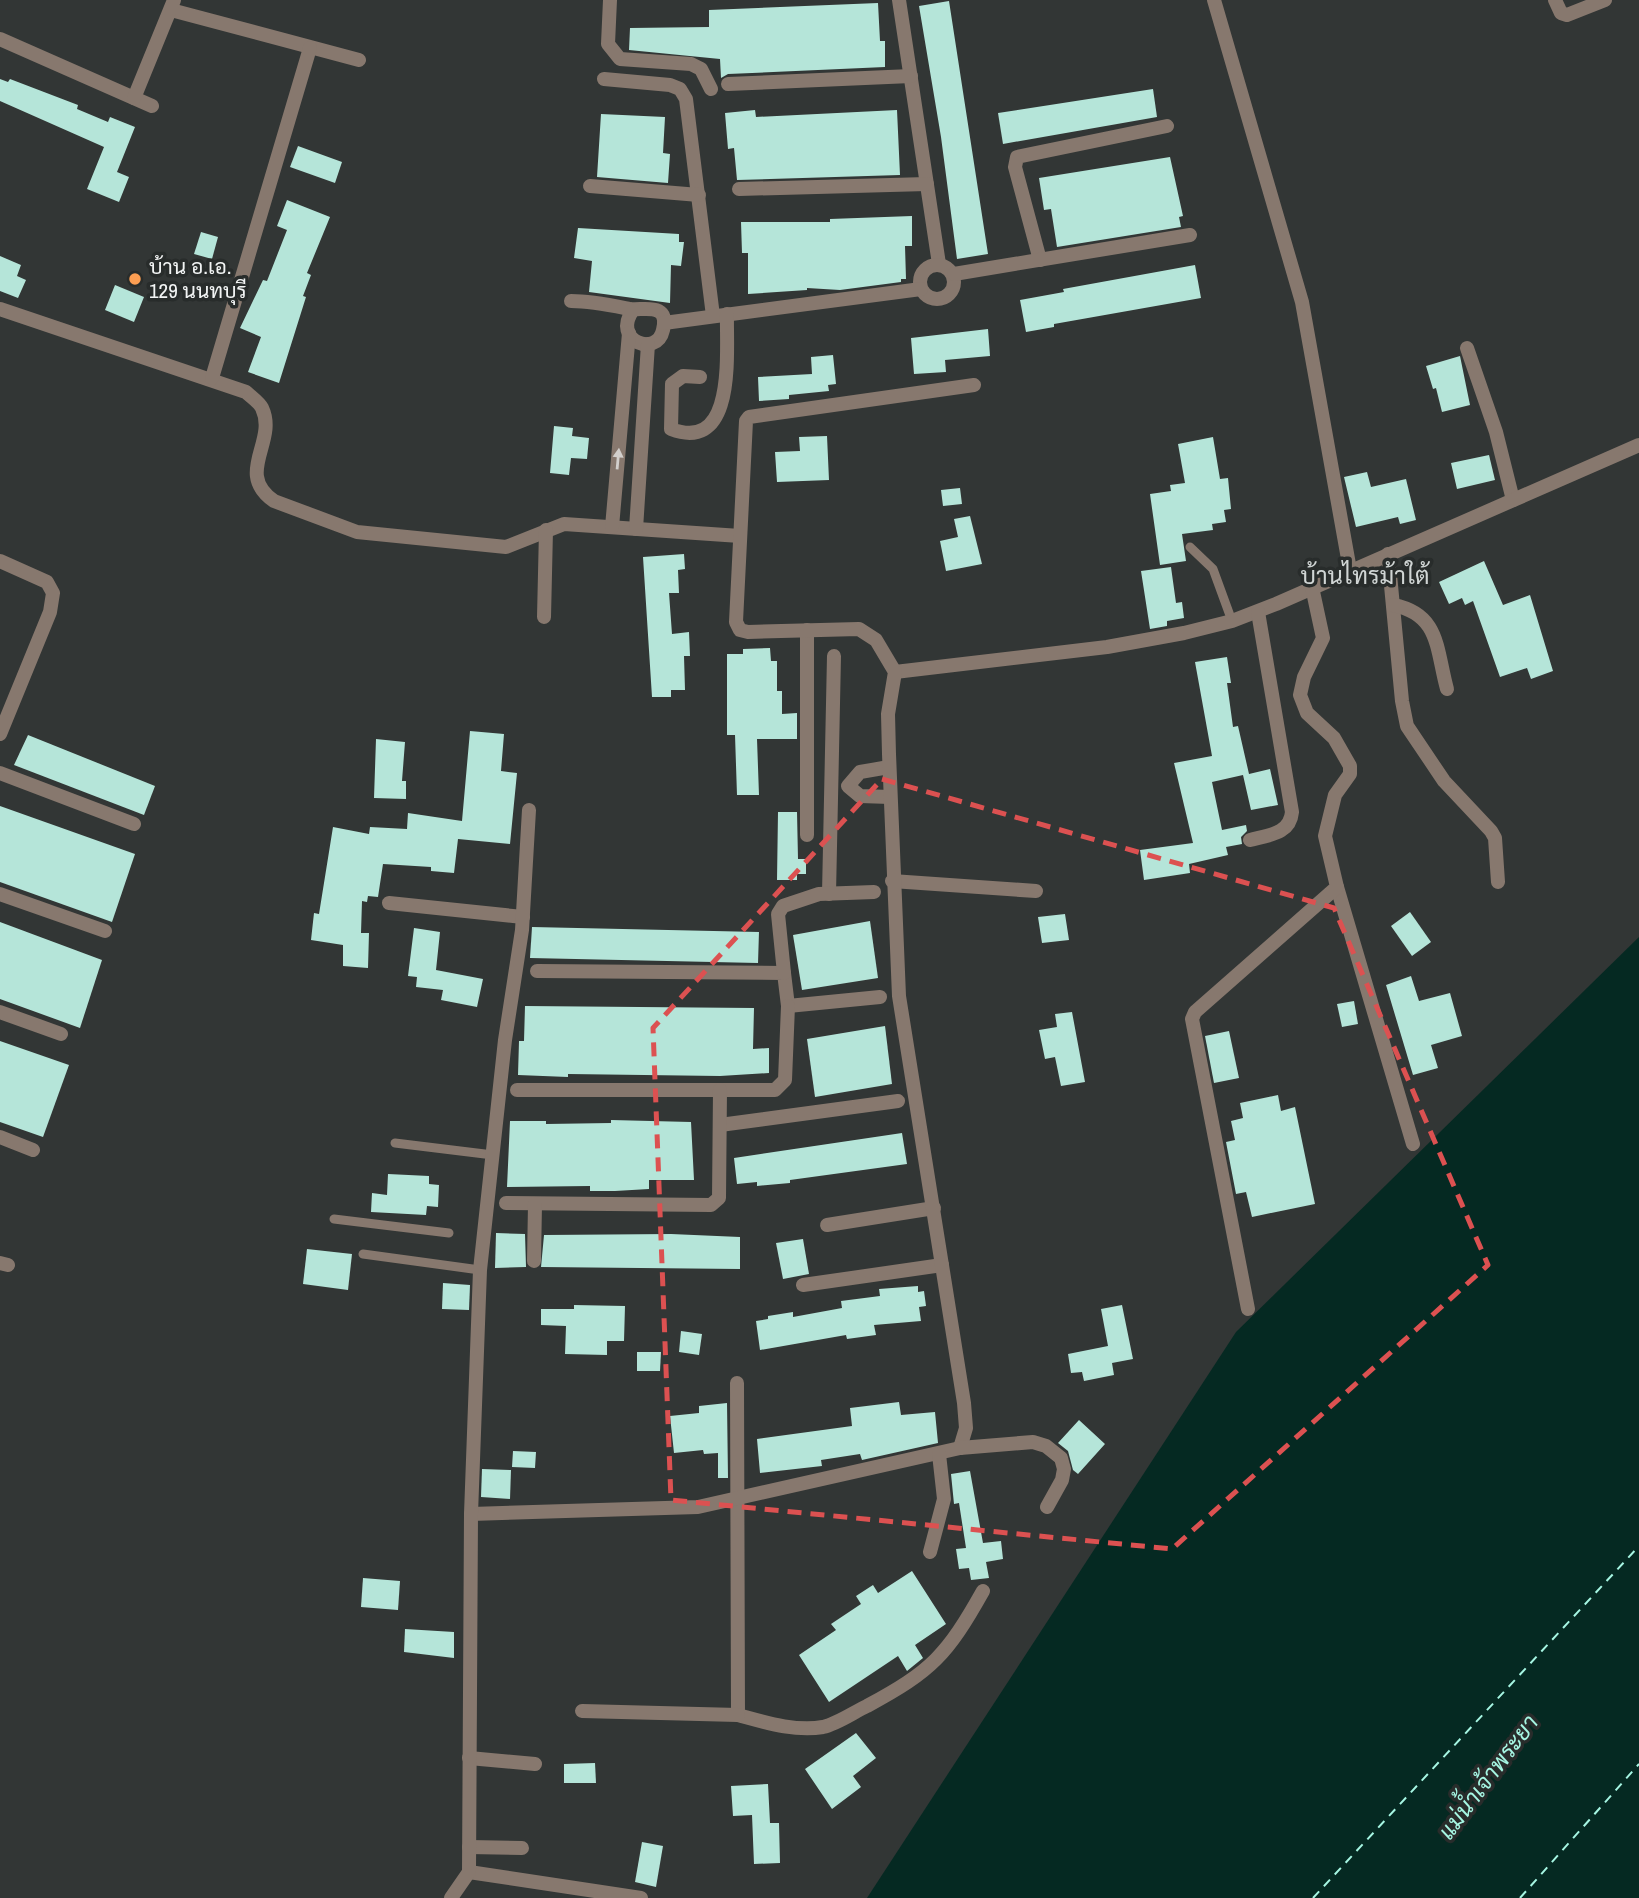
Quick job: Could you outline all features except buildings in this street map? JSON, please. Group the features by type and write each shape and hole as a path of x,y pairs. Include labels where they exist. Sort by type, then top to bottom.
{"street":[{"path":"610,0 608,44 620,59 691,64 701,69 712,89"},
{"path":"899,0 939,264 954,274 1190,235"},
{"path":"1214,0 1302,302 1350,570"},
{"path":"1555,0 1562,13 1567,15 1605,0"},
{"path":"134,98 172,5 310,48 359,60"},
{"path":"0,39 152,106"},
{"path":"212,378 310,48"},
{"path":"728,84 911,76"},
{"path":"604,79 670,85 680,89 688,104 699,195 720,315 723,406 716,420 704,428 690,432 671,429 672,384 683,376 700,377"},
{"path":"1040,260 1015,167 1017,156 1167,126"},
{"path":"739,190 927,184"},
{"path":"590,186 699,195"},
{"path":"939,264 923,272 920,280 927,296 945,298 952,292 954,274"},
{"path":"664,323 922,289"},
{"path":"571,301 605,302 633,310 652,307 660,313 664,323 663,332 657,341 638,343 629,333"},
{"path":"0,309 212,378 246,392 261,407 265,424 255,479 263,494 274,501 357,532 506,547 564,524 740,536"},
{"path":"612,527 629,333 628,318 633,310"},
{"path":"636,529 648,344"},
{"path":"1467,348 1496,432 1513,500"},
{"path":"961,1448 966,1428 964,1403 899,996 892,881 888,714 895,672 869,633 859,629 740,630 736,622 746,421 749,417 974,385"},
{"path":"895,672 1107,647 1232,621 1639,445"},
{"path":"544,617 546,530"},
{"path":"1388,554 1402,701 1407,726 1444,781 1491,831 1495,838 1498,882"},
{"path":"0,734 51,612 53,593 47,582 3,562"},
{"path":"1312,587 1323,638 1304,677 1300,695 1307,713 1335,738 1350,766 1350,774 1335,795 1325,836 1337,887 1413,1144"},
{"path":"1393,606 1422,615 1430,625 1447,689"},
{"path":"1250,840 1286,829 1291,822 1292,812 1258,612"},
{"path":"807,631 807,835"},
{"path":"829,894 834,656"},
{"path":"848,786 860,772 889,767"},
{"path":"0,773 134,824"},
{"path":"831,786 848,786 860,796 890,797"},
{"path":"451,1898 469,1872 471,1514 480,1270 477,1236 492,1155 523,917 529,810"},
{"path":"892,881 1036,891"},
{"path":"1248,1309 1192,1019 1195,1012 1337,887"},
{"path":"517,1090 775,1090 785,1080 788,1006 779,914 783,906 800,898 873,892"},
{"path":"0,894 106,931"},
{"path":"389,903 523,917"},
{"path":"537,971 785,973"},
{"path":"788,1006 880,997"},
{"path":"0,1012 61,1034"},
{"path":"506,1203 711,1205 719,1198 720,1090"},
{"path":"720,1125 898,1101"},
{"path":"0,1137 33,1150"},
{"path":"534,1261 535,1204"},
{"path":"827,1226 934,1208"},
{"path":"803,1285 942,1265"},
{"path":"737,1382 738,1715"},
{"path":"471,1514 698,1507 738,1499 762,1490 961,1448 1033,1443 1046,1446 1061,1458 1062,1480 1047,1507"},
{"path":"930,1552 944,1499 939,1454"},
{"path":"582,1711 738,1715 777,1726 823,1727 910,1682 935,1663 960,1631 983,1591"},
{"path":"469,1758 535,1764"},
{"path":"468,1847 522,1848"},
{"path":"469,1872 641,1898"}],"lane":[{"path":"1190,547 1213,569 1232,621"},
{"path":"395,1143 492,1155"},
{"path":"334,1219 449,1233"},
{"path":"363,1254 480,1270"}],"highlighted area":[{"path":"882,779 1334,908 1488,1265 1172,1549 671,1500 653,1028"}],"water":[{"name":"แม่น้ำเจ้าพระยา","path":"1639,937 1639,1898 867,1898 1236,1332"}],"ferry route":[{"path":"1313,1898 1639,1546"},
{"path":"1520,1898 1639,1764"}],"place":[{"name":"บ้าน อ.เอ. 129 นนทบุรี","path":"135,279"}],"district":[{"name":"บ้านไทรม้าใต้","path":"1365,576"}]}
